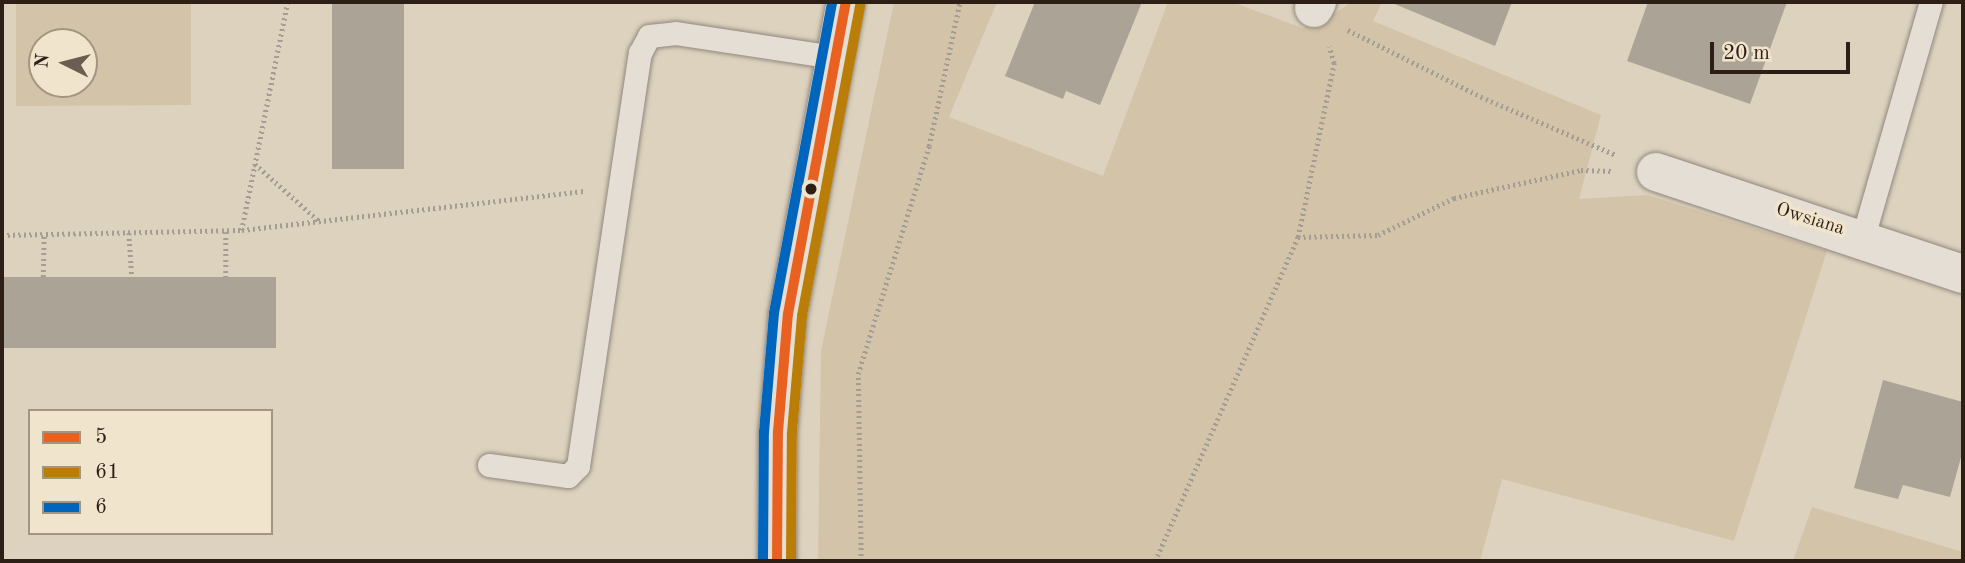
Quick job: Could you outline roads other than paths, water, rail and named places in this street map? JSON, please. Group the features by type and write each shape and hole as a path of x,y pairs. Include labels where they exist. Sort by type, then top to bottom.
{"street":[{"path":"777,561 781,371 846,2"},
{"name":"Owsiana","path":"1656,172 1863,237 1963,274"}],"lane":[{"path":"1863,237 1931,2"},
{"path":"489,465 568,476 578,466 640,53 649,36 676,33 835,57"}]}
